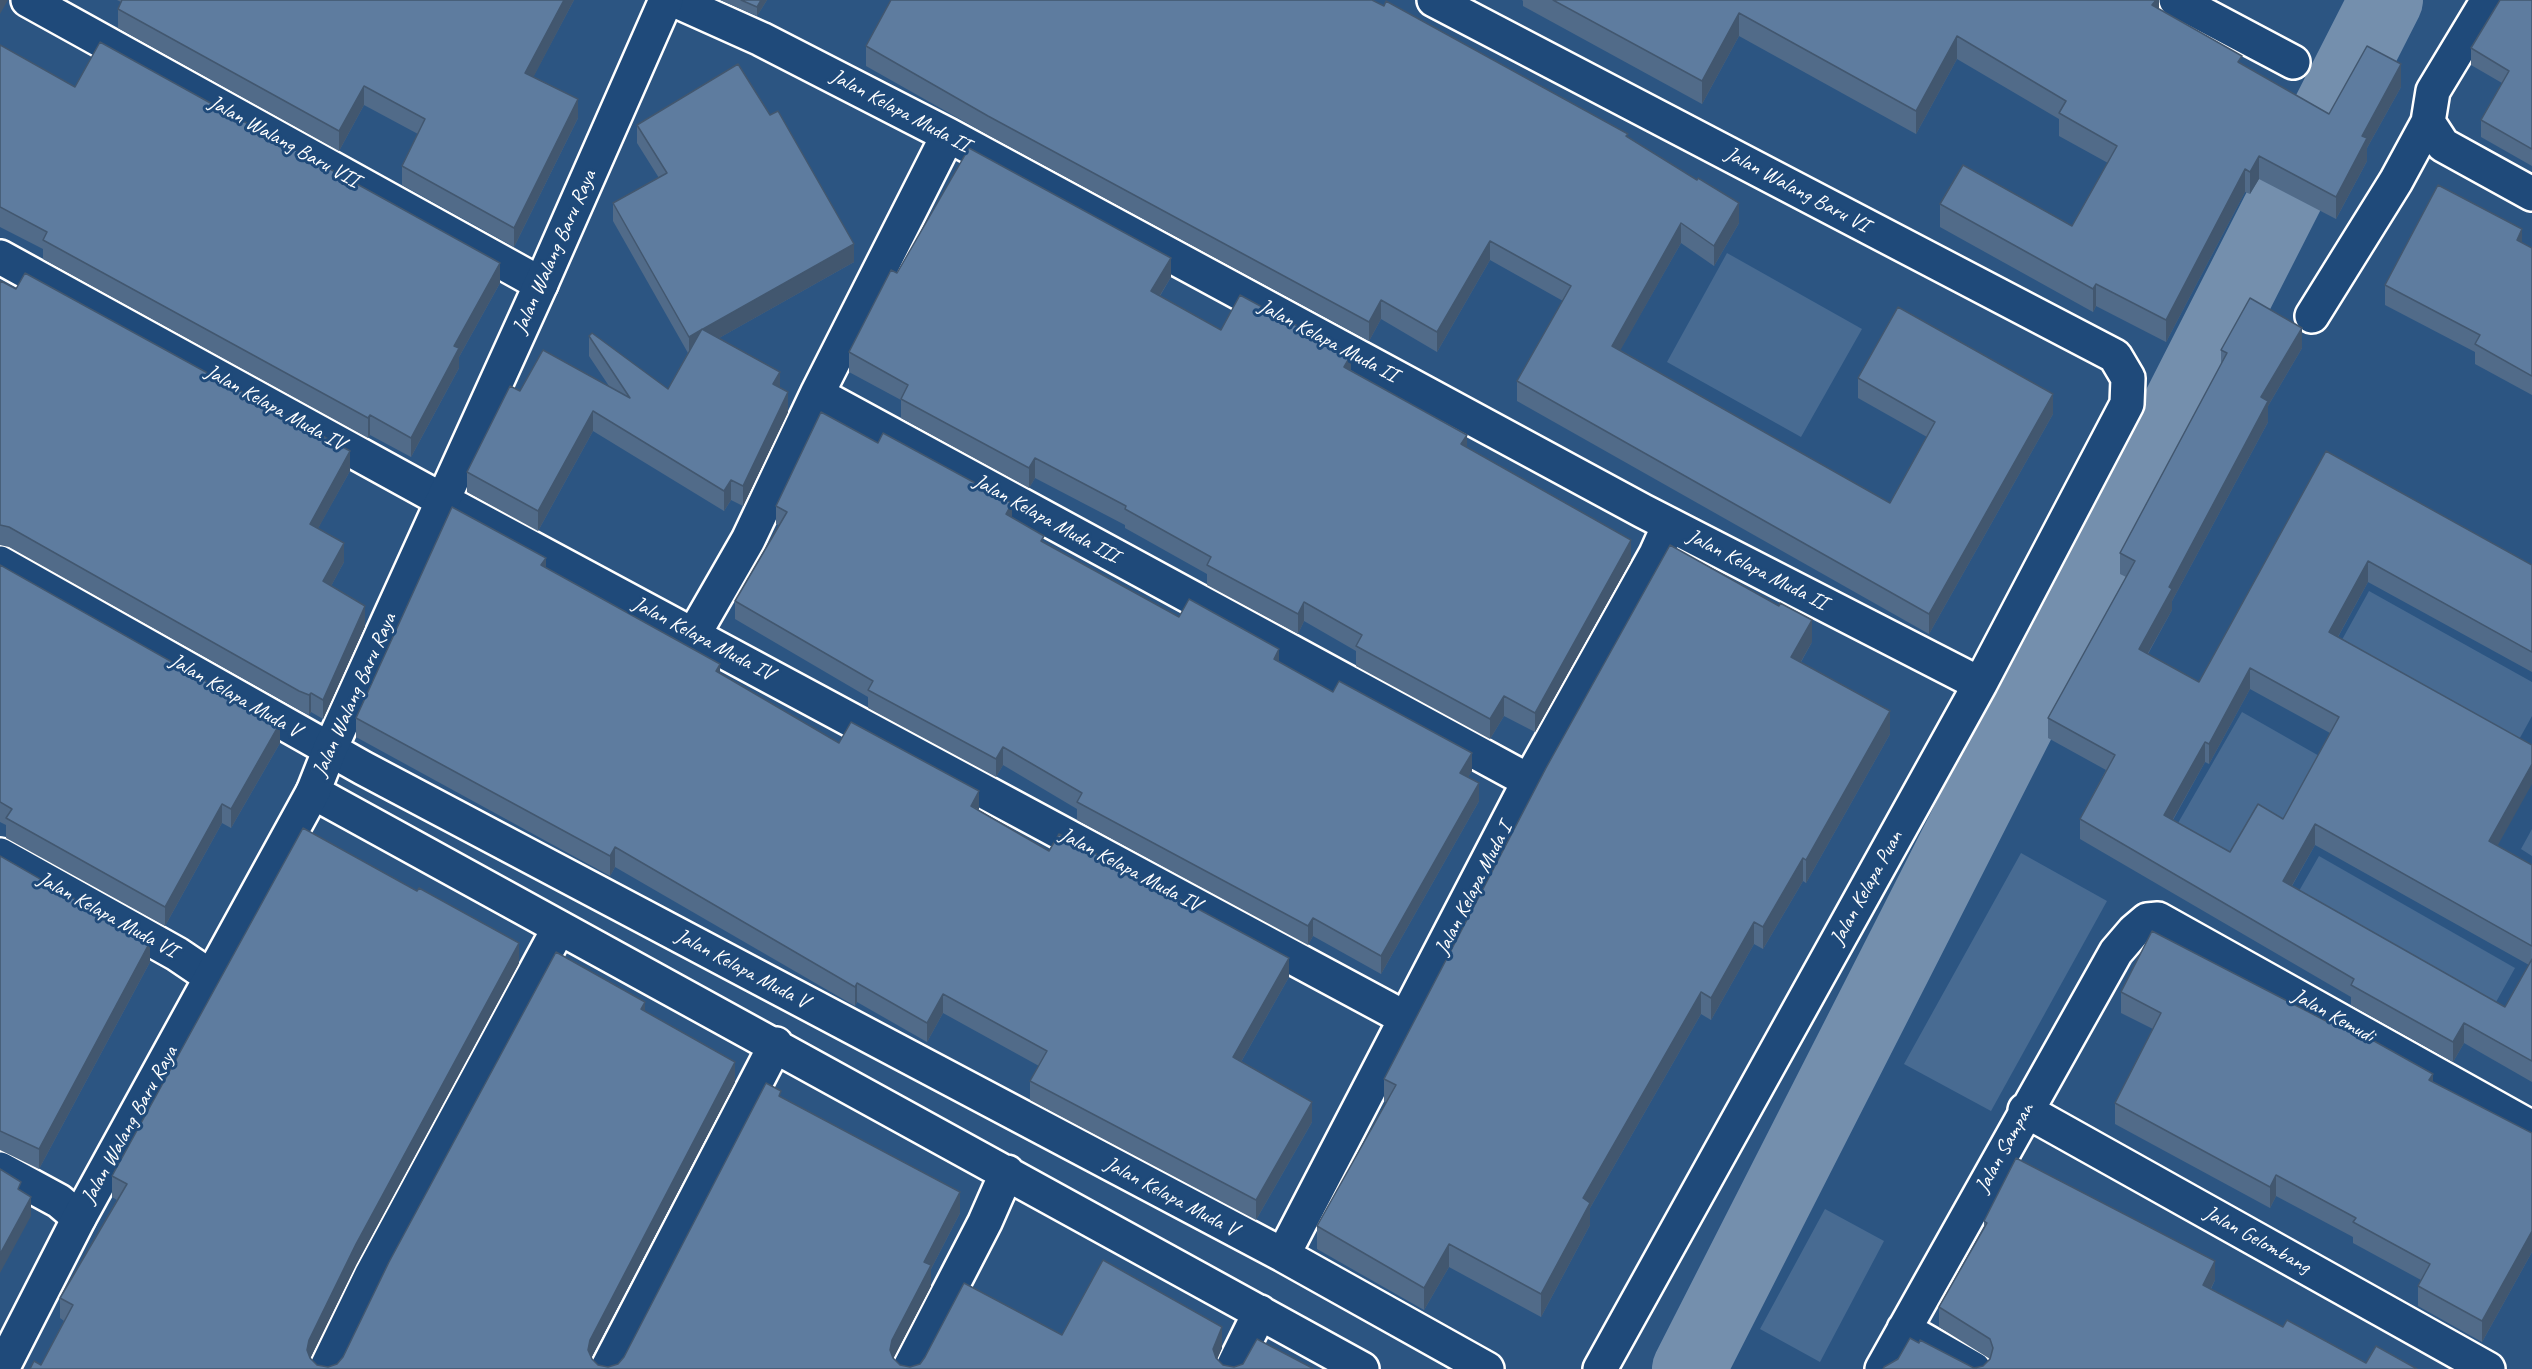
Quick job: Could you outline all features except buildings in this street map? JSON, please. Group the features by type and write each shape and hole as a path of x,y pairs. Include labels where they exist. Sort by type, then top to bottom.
{"street":[{"name":"Jalan Walang Baru VII","path":"28,0 541,284"},
{"name":"Jalan Walang Baru Raya","path":"2,1369 80,1218 313,792 330,749 541,284 666,0"},
{"name":"Jalan Kelapa Muda II","path":"674,0 761,39 948,135 1669,525 1980,684"},
{"name":"Jalan Walang Baru VI","path":"1434,0 2115,356 2128,378 2127,404"},
{"path":"2176,0 2293,62"},
{"path":"2312,316 2396,181 2428,122 2433,91 2488,0"},
{"path":"2428,122 2443,145 2532,194"},
{"path":"693,634 748,540 817,393 948,135"},
{"name":"Jalan Kelapa Muda IV","path":"0,257 442,500 1407,1019"},
{"name":"Jalan Kelapa Muda III","path":"817,393 1529,781"},
{"name":"Jalan Kelapa Puan","path":"1600,1369 1980,684 2127,404"},
{"name":"Jalan Kelapa Muda I","path":"1283,1255 1529,781 1656,554 1669,525"},
{"name":"Jalan Kelapa Muda V","path":"0,563 330,749 1283,1255 1487,1369"},
{"path":"313,792 559,928 776,1044 1362,1369"},
{"name":"Jalan Kelapa Muda VI","path":"0,855 177,954 211,977"},
{"name":"Jalan Kemudi","path":"2134,931 2148,920 2158,919 2532,1128"},
{"path":"326,1369 372,1274 559,928"},
{"name":"Jalan Sampan","path":"1882,1369 2025,1110 2116,952 2134,931"},
{"path":"607,1369 776,1044"},
{"name":"Jalan Gelombang","path":"2025,1110 2484,1368"},
{"path":"0,1168 59,1201 80,1218"},
{"path":"909,1369 986,1222 1007,1172"},
{"path":"1232,1369 1260,1312"},
{"path":"1904,1329 1974,1369"}],"shaded area":[{"path":"1727,253 1862,329 1801,437 1667,362"},
{"path":"2369,591 2532,682 2532,716 2516,745 2338,647"},
{"path":"2242,712 2321,757 2283,824 2229,861 2174,830"},
{"path":"2532,829 2532,856 2521,849"},
{"path":"2021,853 2107,901 1991,1111 1904,1064"},
{"path":"2319,856 2515,968 2491,1011 2295,898"},
{"path":"1825,1209 1884,1241 1820,1362 1760,1329"}],"waterway":[{"path":"1689,1369 2386,0"}]}
